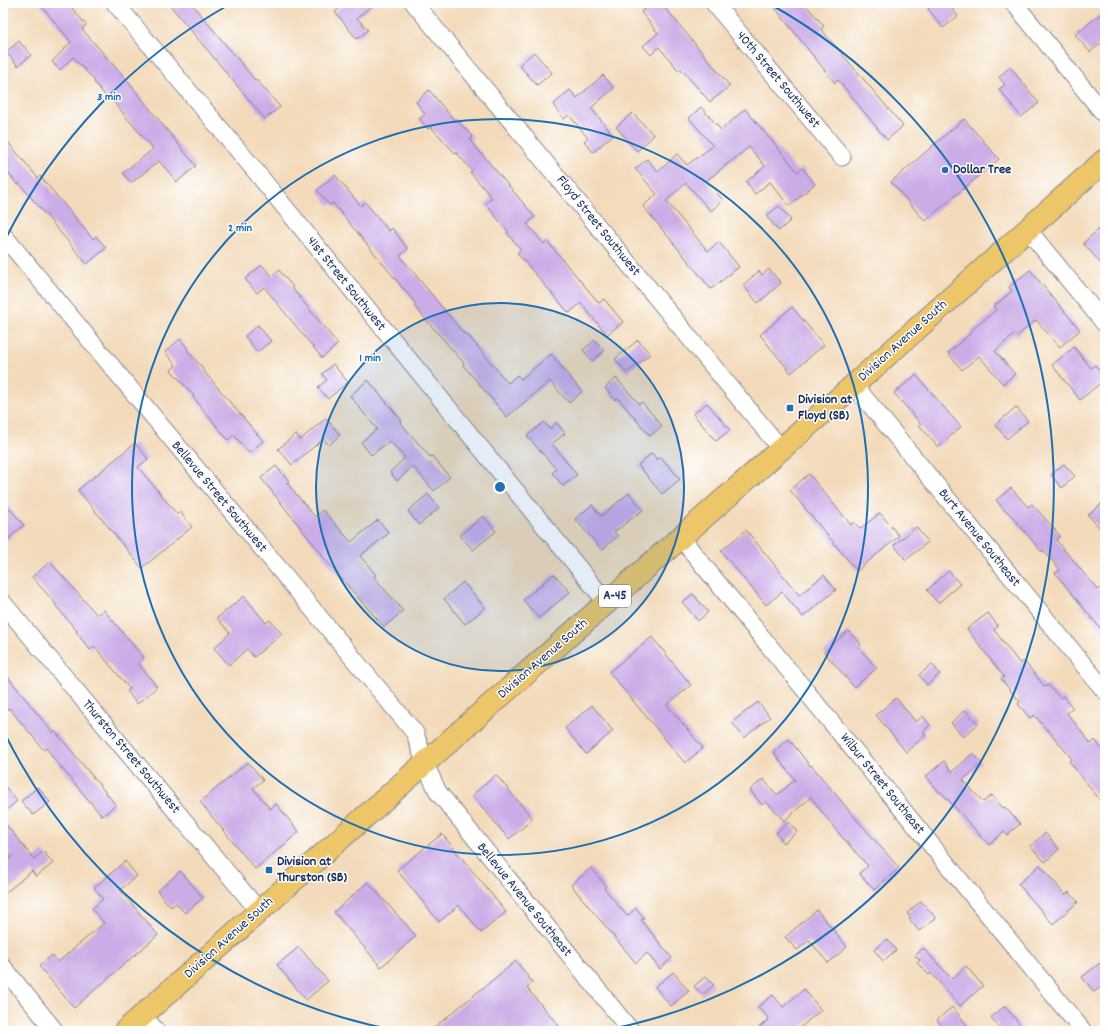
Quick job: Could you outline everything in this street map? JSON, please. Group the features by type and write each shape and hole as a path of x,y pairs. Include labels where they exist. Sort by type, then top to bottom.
{"main road":[{"name":"Division Avenue South","path":"124,1031 149,1023 259,911 854,385 1105,160"}],"street":[{"name":"41st Street Southwest","path":"115,3 258,175 606,603"},
{"name":"Floyd Street Southwest","path":"414,3 781,449"},
{"name":"40th Street Southwest","path":"714,3 842,157"},
{"path":"1014,3 1105,115"},
{"path":"1028,230 1105,324"},
{"name":"Bellevue Street Southwest","path":"3,235 415,733 425,764"},
{"name":"Burt Avenue Southeast","path":"854,385 1105,691"},
{"name":"Wilbur Street Southeast","path":"681,538 1083,1031"},
{"name":"Thurston Street Southwest","path":"3,603 259,911"},
{"name":"Bellevue Avenue Southeast","path":"425,764 438,792 631,1031"},
{"path":"3,967 55,1031"}],"building":[{"path":"39,3 68,3 86,25 82,29 129,83 196,166 177,182 159,161 131,183 123,173 153,149 73,57 60,70 52,62 71,42"},
{"path":"168,3 191,3 255,80 256,79 280,107 265,119"},
{"path":"346,3 375,3 357,18 368,30 357,39 335,12"},
{"path":"652,3 661,3 730,86 710,102 681,69 679,71 659,47 651,55 643,46 658,33 641,12"},
{"path":"771,3 804,3 824,26 821,29 903,126 887,140 838,80 835,83"},
{"path":"935,3 947,3 958,16 943,28 928,9"},
{"path":"1105,10 1105,40 1090,52 1075,35"},
{"path":"19,41 31,55 18,66 6,52"},
{"path":"534,52 552,73 537,85 519,65"},
{"path":"1010,67 1039,103 1021,117 999,89 1005,85 999,77"},
{"path":"603,75 614,88 591,108 613,135 593,152 584,141 588,138 569,115 564,119 553,105 570,90 577,98"},
{"path":"429,90 454,120 456,119 473,137 470,140 535,217 527,224 544,244 547,241 599,303 604,299 623,322 607,335 581,303 569,313 517,253 521,250 507,233 508,231 485,204 492,198 470,172 472,171 457,153 456,154 431,127 428,129 419,119 425,114 416,102"},
{"path":"701,107 721,130 745,109 798,172 802,168 815,184 789,206 770,182 755,194 746,182 765,166 749,147 706,181 723,200 711,211 686,183 666,201 708,251 719,242 739,267 711,289 643,206 657,194 635,169 647,159 658,172 677,154 687,165 713,146 689,118"},
{"path":"632,113 654,135 637,151 616,127"},
{"name":"Dollar Tree","path":"964,119 999,159 925,221 891,182"},
{"path":"3,136 38,178 40,176 93,239 96,236 106,248 87,264 19,183 18,185 3,167"},
{"path":"335,175 361,206 365,202 389,231 392,228 408,249 400,256 464,334 466,333 508,383 517,375 521,379 551,354 582,392 569,403 550,381 507,417 463,365 464,363 414,306 416,304 333,203 329,205 317,190"},
{"path":"779,206 791,220 779,231 766,216"},
{"path":"1105,224 1105,268 1083,243"},
{"path":"262,265 272,276 279,270 338,344 322,358 264,287 257,293 245,279"},
{"path":"769,269 781,283 758,303 743,285 759,271 762,275"},
{"path":"1030,270 1080,330 1060,347 1036,320 1017,336 1015,334 995,351 1015,374 1003,384 979,356 962,370 948,353 996,310 993,307 1012,291 1009,287"},
{"path":"792,307 824,345 791,373 760,335"},
{"path":"258,325 271,341 257,352 245,336"},
{"path":"180,339 188,349 187,350 203,368 202,369 263,441 249,453 234,435 228,440 193,397 194,396 171,370 176,365 165,352"},
{"path":"595,340 604,351 592,361 583,350"},
{"path":"638,340 650,354 627,373 615,359"},
{"path":"1074,347 1091,368 1095,365 1105,377 1105,379 1080,400 1052,365"},
{"path":"333,364 348,382 328,399 318,387 327,380 322,374"},
{"path":"916,375 961,427 938,447 919,425 921,424 894,393"},
{"path":"616,378 639,404 642,402 662,426 650,436 618,398 615,400 605,388"},
{"path":"368,380 402,421 400,422 430,457 432,456 450,477 434,491 413,466 397,481 390,472 405,458 390,441 371,455 361,442 377,429 350,396"},
{"path":"707,403 730,430 716,441 693,414"},
{"path":"1016,407 1028,421 1007,439 995,425"},
{"path":"326,418 340,435 329,445 323,439 292,465 278,449 296,434 300,440"},
{"path":"544,422 550,429 557,423 565,433 552,444 577,475 563,486 552,473 556,469 527,436"},
{"path":"135,443 148,459 138,467 177,514 180,512 192,527 142,568 78,490"},
{"path":"652,453 657,460 661,457 680,479 662,494 638,465"},
{"path":"1064,464 1075,476 1062,488 1051,475"},
{"path":"276,466 289,481 287,483 315,517 323,510 351,542 378,520 389,533 360,556 376,575 374,577 403,611 384,627 322,556 323,555 261,478"},
{"path":"809,474 851,525 854,522 860,529 880,513 899,536 857,571 790,490"},
{"path":"1011,488 1028,507 1032,504 1050,524 1060,536 1056,540 1098,590 1105,585 1105,634 1055,573 1060,570 996,500"},
{"path":"629,493 643,510 614,532 618,536 602,550 575,519 592,505 601,516"},
{"path":"428,494 439,508 419,525 408,511"},
{"path":"3,501 24,525 3,544"},
{"path":"1105,501 1105,534 1088,515"},
{"path":"483,516 496,531 473,550 460,535"},
{"path":"916,527 928,542 906,560 894,545"},
{"path":"746,530 799,595 824,575 836,590 803,617 782,592 766,605 721,551"},
{"path":"50,562 97,615 103,609 144,658 138,663 157,687 137,704 127,691 130,689 94,646 90,650 76,632 77,631 55,605 56,604 32,577"},
{"path":"949,571 960,584 938,603 927,590"},
{"path":"554,574 570,592 539,618 523,600"},
{"path":"463,582 485,608 465,624 444,599"},
{"path":"693,594 708,612 698,621 682,602"},
{"path":"244,596 266,623 270,620 282,634 254,657 247,649 229,665 214,648 230,633 217,618"},
{"path":"988,613 998,626 994,630 1020,664 1024,661 1045,687 1048,685 1060,698 1063,696 1073,708 1067,713 1091,744 1095,740 1105,753 1105,806 1069,761 1072,759 1048,730 1034,715 1030,718 1018,704 1020,702 1001,679 1004,677 967,629"},
{"path":"848,631 861,644 858,647 877,668 854,687 824,652"},
{"path":"652,637 691,685 667,705 703,748 685,763 609,672"},
{"path":"932,664 940,674 927,685 919,675"},
{"path":"3,671 53,733 55,731 116,805 102,816 46,748 44,750 9,708 3,713"},
{"path":"896,698 916,722 923,716 930,725 923,732 926,735 906,752 876,715"},
{"path":"758,702 770,717 744,738 732,722"},
{"path":"592,705 613,731 586,754 565,728"},
{"path":"965,710 978,724 963,737 951,723"},
{"path":"789,739 810,766 811,765 899,868 874,890 859,873 868,866 835,829 811,797 784,821 766,801 762,805 750,790 763,779 777,795 795,780 773,752"},
{"path":"973,753 982,763 963,780 983,802 992,795 1020,824 1007,835 1004,832 989,845 926,776 944,761 952,772"},
{"path":"248,762 263,780 253,788 270,809 276,804 299,832 255,869 200,802"},
{"path":"496,775 533,819 509,839 472,795"},
{"path":"3,784 17,801 3,813"},
{"path":"38,787 50,802 33,815 21,801"},
{"path":"3,821 34,859 43,851 53,863 36,877 32,871 3,895 3,864 12,856 3,844"},
{"path":"789,822 797,832 784,843 776,833"},
{"path":"1045,833 1059,849 1045,862 1030,846"},
{"path":"442,834 506,912 481,933 459,905 439,922 397,870"},
{"path":"125,861 137,876 120,890 158,935 74,1008 39,966 52,955 58,962 104,923 92,909 103,899 94,888"},
{"path":"1040,865 1065,895 1069,892 1078,902 1053,924 1018,884"},
{"path":"591,868 606,886 604,888 627,916 636,908 644,918 641,920 672,958 660,969 647,953 636,963 571,885"},
{"path":"181,871 203,898 185,913 176,903 171,907 157,891"},
{"path":"368,882 416,936 381,967 334,912"},
{"path":"921,901 936,918 919,931 909,919 911,918 907,913"},
{"path":"817,910 847,947 828,963 809,940 797,950 785,937"},
{"path":"887,939 896,950 883,961 874,950"},
{"path":"299,947 328,981 306,1000 277,965"},
{"path":"923,948 952,979 966,966 983,986 960,1006 931,973 929,975 917,963 920,960 915,956"},
{"path":"1105,959 1105,984 1094,992 1082,977"},
{"path":"516,961 533,983 527,988 563,1031 430,1031"},
{"path":"673,972 689,991 671,1006 655,987"},
{"path":"706,976 714,985 702,995 694,986"},
{"path":"804,989 821,1010 796,1031 755,1031 769,1019 758,1007 773,995 783,1007"},
{"path":"1005,1006 1025,1031 1002,1031 991,1017"},
{"path":"952,1007 967,1025 960,1031 946,1031 937,1020"}],"place":[{"name":"Dollar Tree","path":"945,170"},
{"name":"Division at Floyd (SB)","path":"790,408"},
{"name":"Division at Thurston (SB)","path":"269,870"}]}
